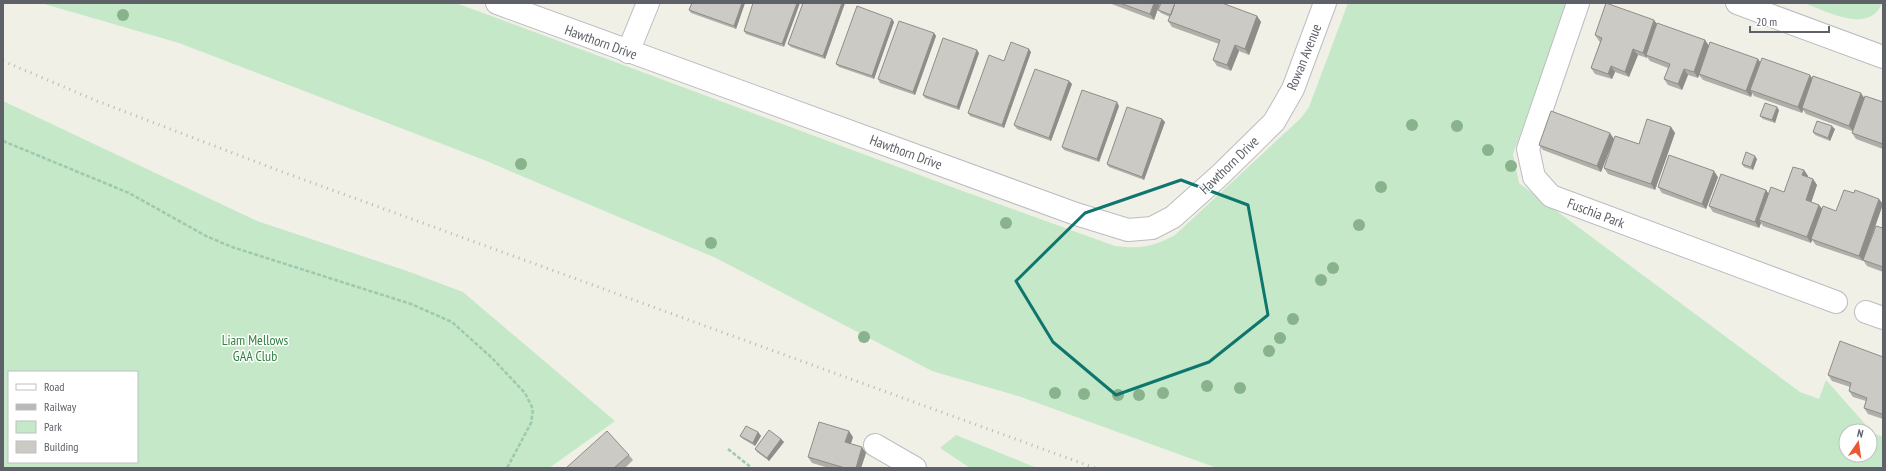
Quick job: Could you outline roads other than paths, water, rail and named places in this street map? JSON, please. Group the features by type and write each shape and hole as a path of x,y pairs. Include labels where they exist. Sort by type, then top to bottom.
{"street":[{"name":"Hawthorn Drive","path":"497,3 1076,214 1128,230 1152,228 1172,217 1219,176 1274,122 1281,110"},
{"path":"628,52 648,3"},
{"name":"Rowan Avenue","path":"1281,110 1293,89 1325,3"},
{"name":"Fuschia Park","path":"1578,3 1528,149 1534,177 1551,196 1836,302"},
{"path":"1737,3 1882,55"},
{"path":"875,445 915,468"}],"railway":[{"path":"3,61 97,101 280,171 1095,468"}],"park label":[{"name":"Liam Mellows GAA Club","path":"255,348"}]}
